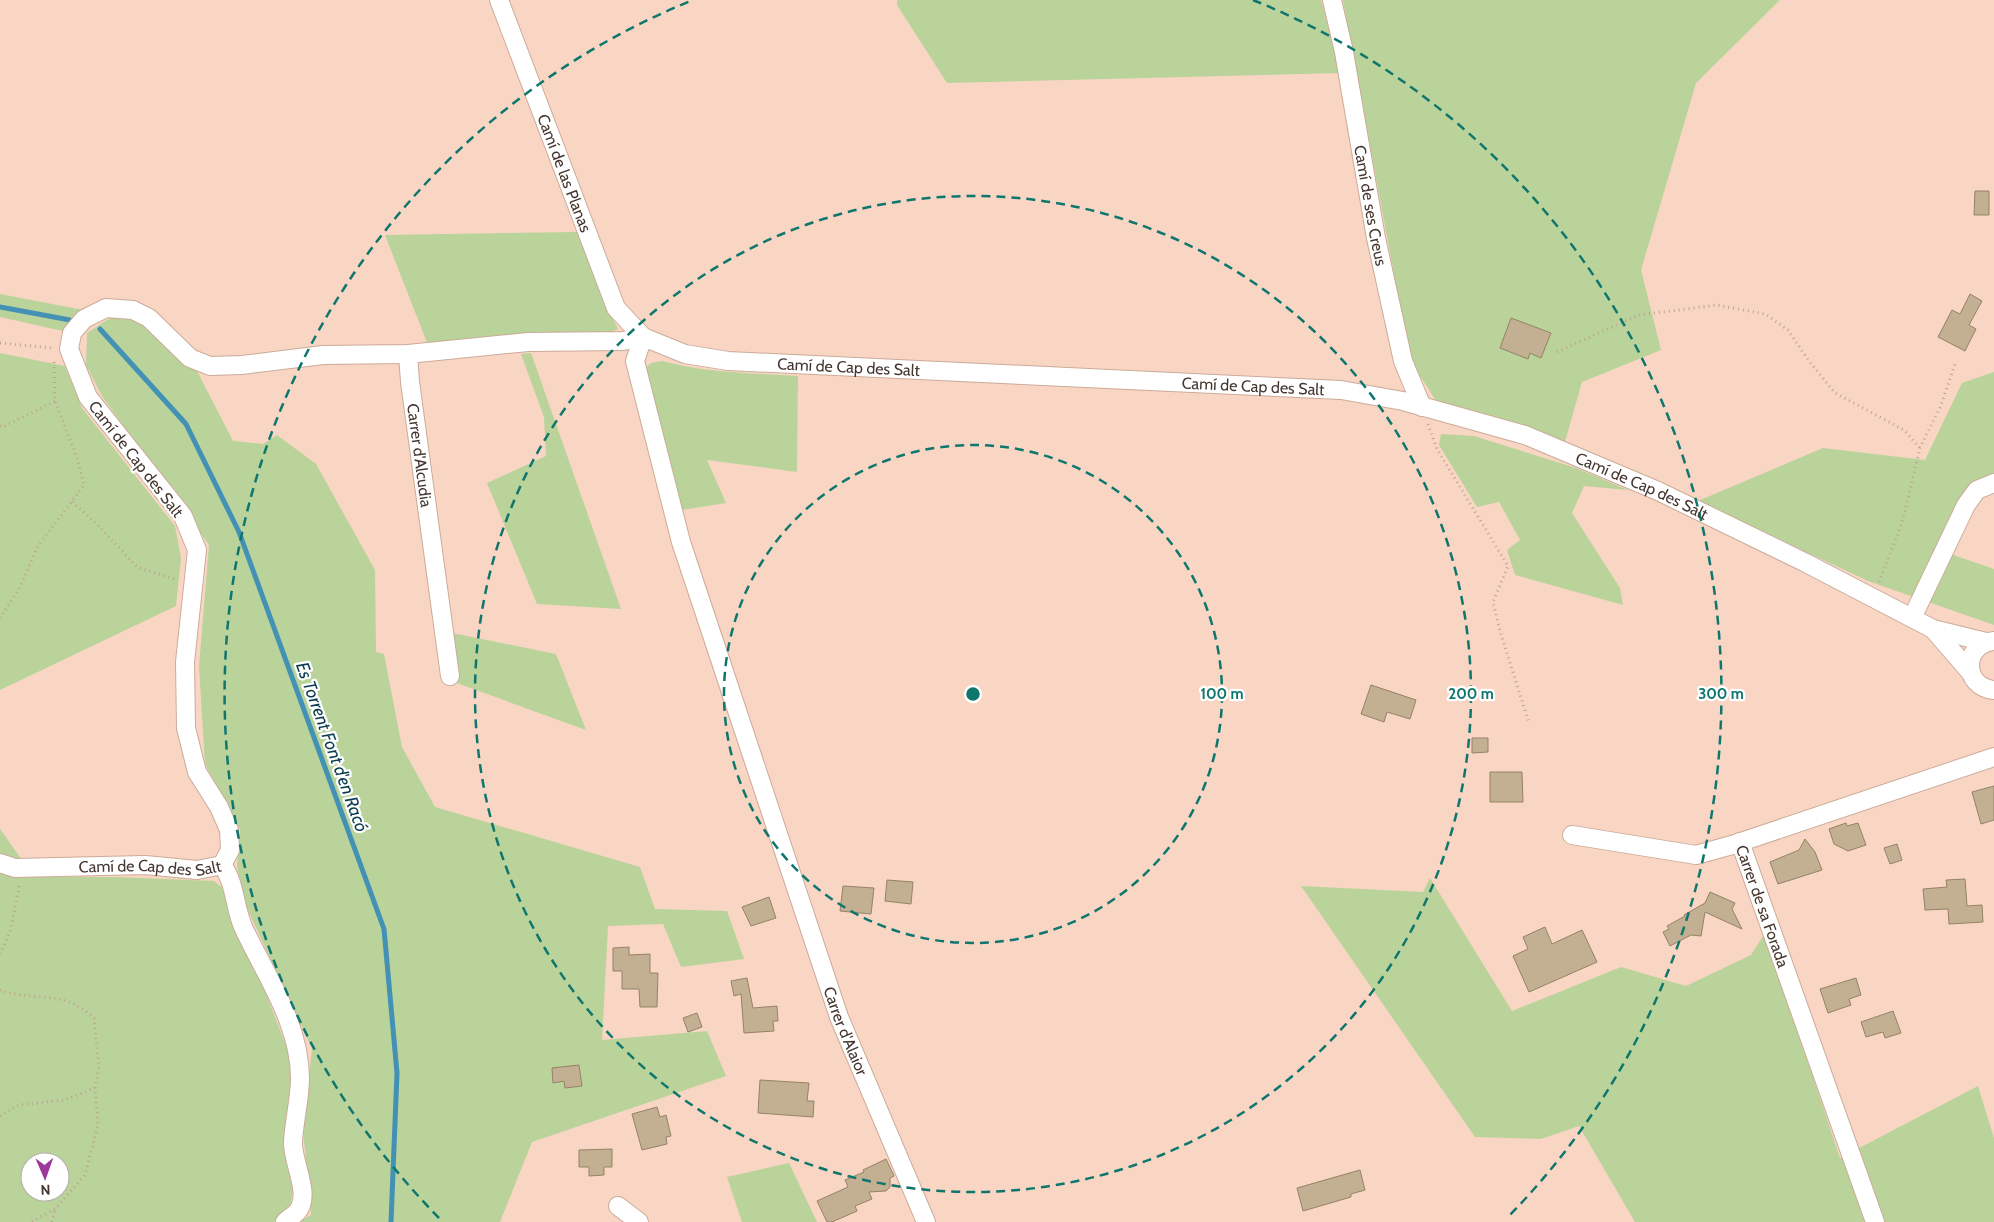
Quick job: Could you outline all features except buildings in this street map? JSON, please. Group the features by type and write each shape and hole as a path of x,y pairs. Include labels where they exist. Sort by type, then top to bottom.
{"street":[{"name":"Camí de las Planas","path":"499,0 616,308 643,337"},
{"name":"Camí de ses Creus","path":"1332,0 1344,52 1376,238 1403,361 1422,406"},
{"path":"61,348 84,319 106,308 134,310 149,318 190,358 210,366 242,365 323,355 408,354 528,342 623,341 643,337"},
{"name":"Camí de Cap des Salt","path":"643,337 685,354 728,361 1341,390 1422,406 1525,435 1658,491 1933,629 1990,642"},
{"name":"Carrer d'Alaior","path":"643,337 635,362 681,542 839,1017 926,1222"},
{"name":"Camí de Cap des Salt","path":"0,863 15,868 145,865 197,870 222,865 230,850 229,830 219,807 197,772 186,728 185,662 196,550 183,516 88,397 61,348"},
{"name":"Carrer d'Alcudia","path":"408,354 410,382 450,676"},
{"path":"1912,618 1966,505 1977,490 1994,484"},
{"name":"Camí de Cap des Salt","path":"1933,629 1980,686 1992,691"},
{"path":"1971,673 1970,658 1979,646 1990,642"},
{"name":"Carrer de sa Forada","path":"1875,1222 1740,842 1994,757"},
{"path":"1572,835 1696,855 1740,842"},
{"path":"222,865 229,873 237,910 244,928 268,974 294,1040 300,1076 293,1144 302,1195 298,1212 285,1222"},
{"path":"618,1206 639,1222"}],"path":[{"path":"1557,352 1639,315 1717,305 1765,314 1788,330 1809,361 1835,393 1904,430 1920,448"},
{"path":"0,343 61,348 55,400 77,458 84,484 38,546 20,587 0,618"},
{"path":"1873,598 1902,523 1920,448 1941,405 1956,364"},
{"path":"0,426 3,427 55,400"},
{"path":"1422,406 1437,449 1508,566 1493,602 1500,631 1529,723"},
{"path":"72,502 96,523 138,567 168,578 193,583"},
{"path":"0,954 10,932 24,867"},
{"path":"0,990 12,995 50,998 78,1005 94,1018 99,1067 95,1088 98,1124 85,1175 55,1209 31,1222"},
{"path":"0,1116 20,1106 65,1100 95,1088"},
{"path":"52,1222 55,1209"}],"green space":[{"path":"897,0 1321,0 1341,73 947,83 897,5"},
{"path":"1343,0 1780,0 1696,83 1641,270 1661,350 1582,382 1564,445 1438,404 1410,360"},
{"path":"577,232 603,300 618,329 600,337 428,345 385,235"},
{"path":"0,294 83,310 63,331 0,317"},
{"path":"110,318 136,319 197,371 233,441 263,444 277,435 316,464 375,570 376,652 384,654 402,747 435,807 640,867 655,909 727,911 744,959 681,967 663,924 608,926 602,1040 707,1031 726,1076 532,1142 500,1222 299,1222 311,1215 303,1129 312,1049 246,906 237,867 240,830 205,764 199,666 209,545 102,396 86,365 87,333"},
{"path":"0,353 65,366 82,408 175,526 181,558 176,606 0,690"},
{"path":"531,353 621,609 537,604 487,483 546,456 544,417 521,354"},
{"path":"662,361 712,370 798,376 797,472 707,460 726,503 682,510 643,371 651,363"},
{"path":"1994,372 1994,477 1966,488 1936,549 1994,569 1994,625 1868,581 1698,501 1823,448 1925,460 1962,383"},
{"path":"1441,434 1474,436 1576,468 1628,490 1584,486 1572,513 1620,588 1623,605 1515,575 1507,550 1520,540 1499,502 1477,507 1439,445"},
{"path":"447,632 556,654 586,730 454,682"},
{"path":"0,829 22,860 0,854"},
{"path":"0,873 18,877 115,877 214,881 225,890 232,923 253,960 292,1061 291,1091 284,1139 294,1185 290,1208 274,1222 0,1222"},
{"path":"1430,878 1512,1011 1621,967 1686,986 1751,955 1765,933 1840,1158 1978,1086 1994,1138 1994,1222 1635,1222 1579,1126 1541,1139 1475,1137 1301,886 1423,892"},
{"path":"789,1163 817,1222 742,1222 727,1177"}],"waterway":[{"name":"Es Torrent Font d'en Racó","path":"0,307 70,320"},
{"name":"Es Torrent Font d'en Racó","path":"100,329 186,424 239,532 384,929 397,1073 391,1222"}]}
